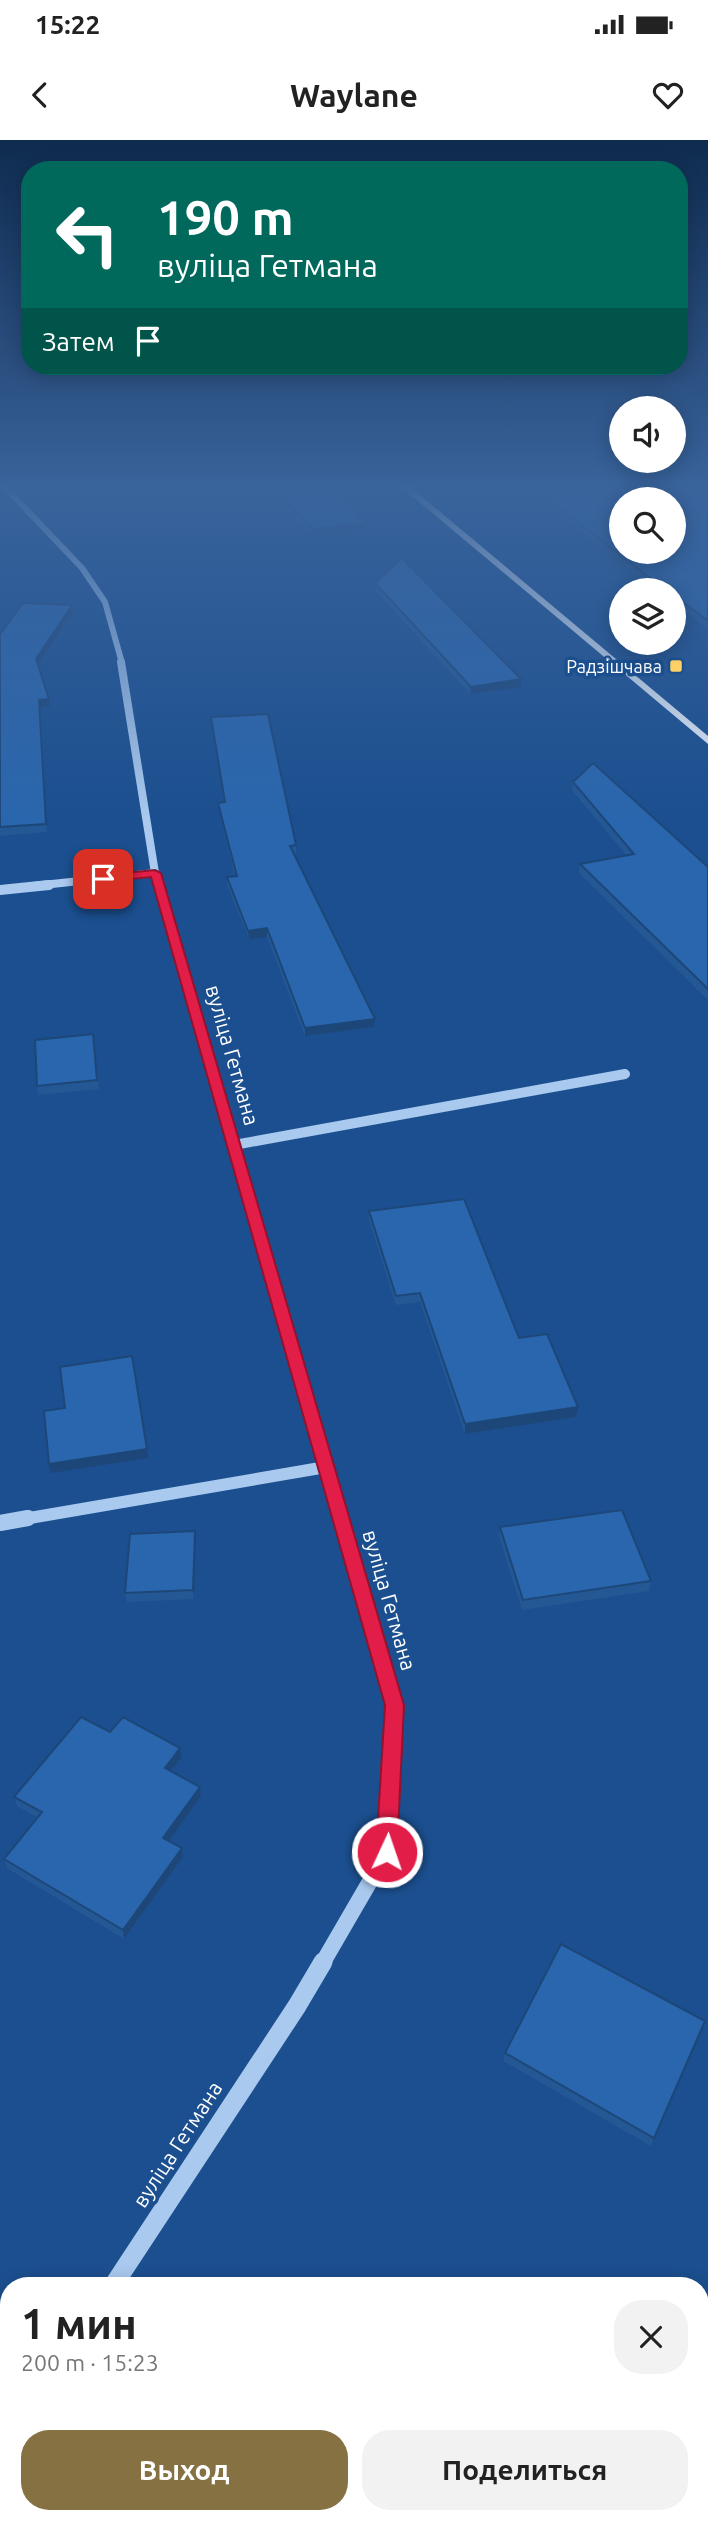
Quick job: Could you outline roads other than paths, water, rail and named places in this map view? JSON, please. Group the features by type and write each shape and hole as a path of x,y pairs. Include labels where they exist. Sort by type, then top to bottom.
{"main road":[{"path":"535,596 708,741"}],"street":[{"name":"вуліца Гетмана","path":"101,596 119,647 155,873 394,1705 387,1852 297,2006 119,2277"},
{"path":"0,890 155,873"},
{"path":"234,1145 625,1074"},
{"path":"0,1523 326,1467"}],"place":[{"name":"Радзішчава","path":"676,666"}]}
